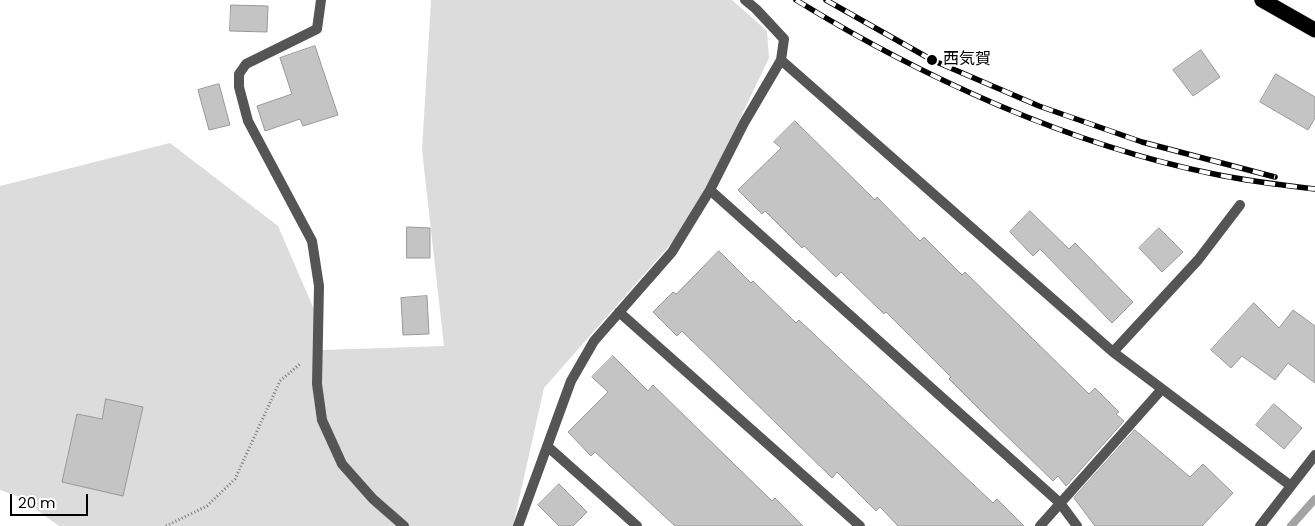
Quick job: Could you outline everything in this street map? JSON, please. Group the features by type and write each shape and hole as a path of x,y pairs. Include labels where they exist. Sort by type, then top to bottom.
{"highway":[{"path":"1262,0 1315,30"}],"street":[{"path":"321,0 317,29 246,64 238,74 239,87 248,121 312,240 319,286 318,384 322,420 342,464 373,499 404,526"},
{"path":"518,526 571,381 594,341 672,252 710,190 744,123 781,60 784,39 745,0"},
{"path":"781,60 1114,352 1291,486"},
{"path":"710,190 1060,503 1077,526"},
{"path":"1114,352 1198,260 1240,205"},
{"path":"619,312 860,526"},
{"path":"1040,526 1162,389"},
{"path":"547,446 637,526"},
{"path":"1260,526 1315,455"}],"path":[{"path":"166,526 207,506 235,479 280,381 319,347"}],"shaded area":[{"path":"431,0 732,0 767,31 769,58 691,221 544,388 513,526 59,526 17,496 0,490 0,186 170,143 278,226 319,321 322,350 444,346 422,150"}],"building":[{"path":"231,5 268,6 267,32 230,31"},
{"path":"315,46 338,115 303,126 300,119 265,131 257,106 292,94 280,58"},
{"path":"1201,50 1220,77 1193,96 1173,70"},
{"path":"1276,74 1315,97 1315,118 1308,130 1260,102"},
{"path":"219,84 230,125 209,130 198,90"},
{"path":"795,121 875,200 877,197 920,241 924,237 962,275 965,272 1089,394 1095,388 1119,412 1116,414 1124,421 1066,486 1058,476 1053,481 949,379 951,377 886,312 884,314 841,272 836,277 804,246 802,248 765,211 762,214 738,190 781,148 774,142"},
{"path":"1030,211 1069,249 1075,243 1133,302 1112,323 1040,249 1033,256 1010,232"},
{"path":"407,227 430,228 430,258 407,258"},
{"path":"1159,228 1183,252 1162,272 1139,248"},
{"path":"719,251 751,283 753,281 796,323 799,320 993,503 997,499 1024,526 898,526 880,507 876,511 837,472 832,478 682,331 677,336 653,312 673,292 676,294"},
{"path":"427,296 429,334 403,335 401,298"},
{"path":"1254,303 1279,328 1293,310 1315,326 1315,383 1288,363 1275,380 1242,356 1231,368 1211,350"},
{"path":"613,356 648,391 653,385 772,501 775,498 803,526 675,526 595,452 591,456 568,432 608,392 592,377"},
{"path":"106,399 143,407 123,496 62,482 77,414 102,419"},
{"path":"1274,404 1302,428 1284,449 1256,425"},
{"path":"1135,430 1190,477 1203,464 1233,493 1202,526 1095,526 1074,498"},
{"path":"559,484 587,512 573,526 559,526 538,505"}],"waterway":[{"path":"1291,526 1315,499"}],"railway":[{"path":"796,0 894,56 998,105 1051,127 1160,161 1214,174 1315,189"},
{"path":"826,0 932,60 1039,106 1142,142 1275,177"}],"place":[{"name":"西気賀","path":"932,60"}]}
